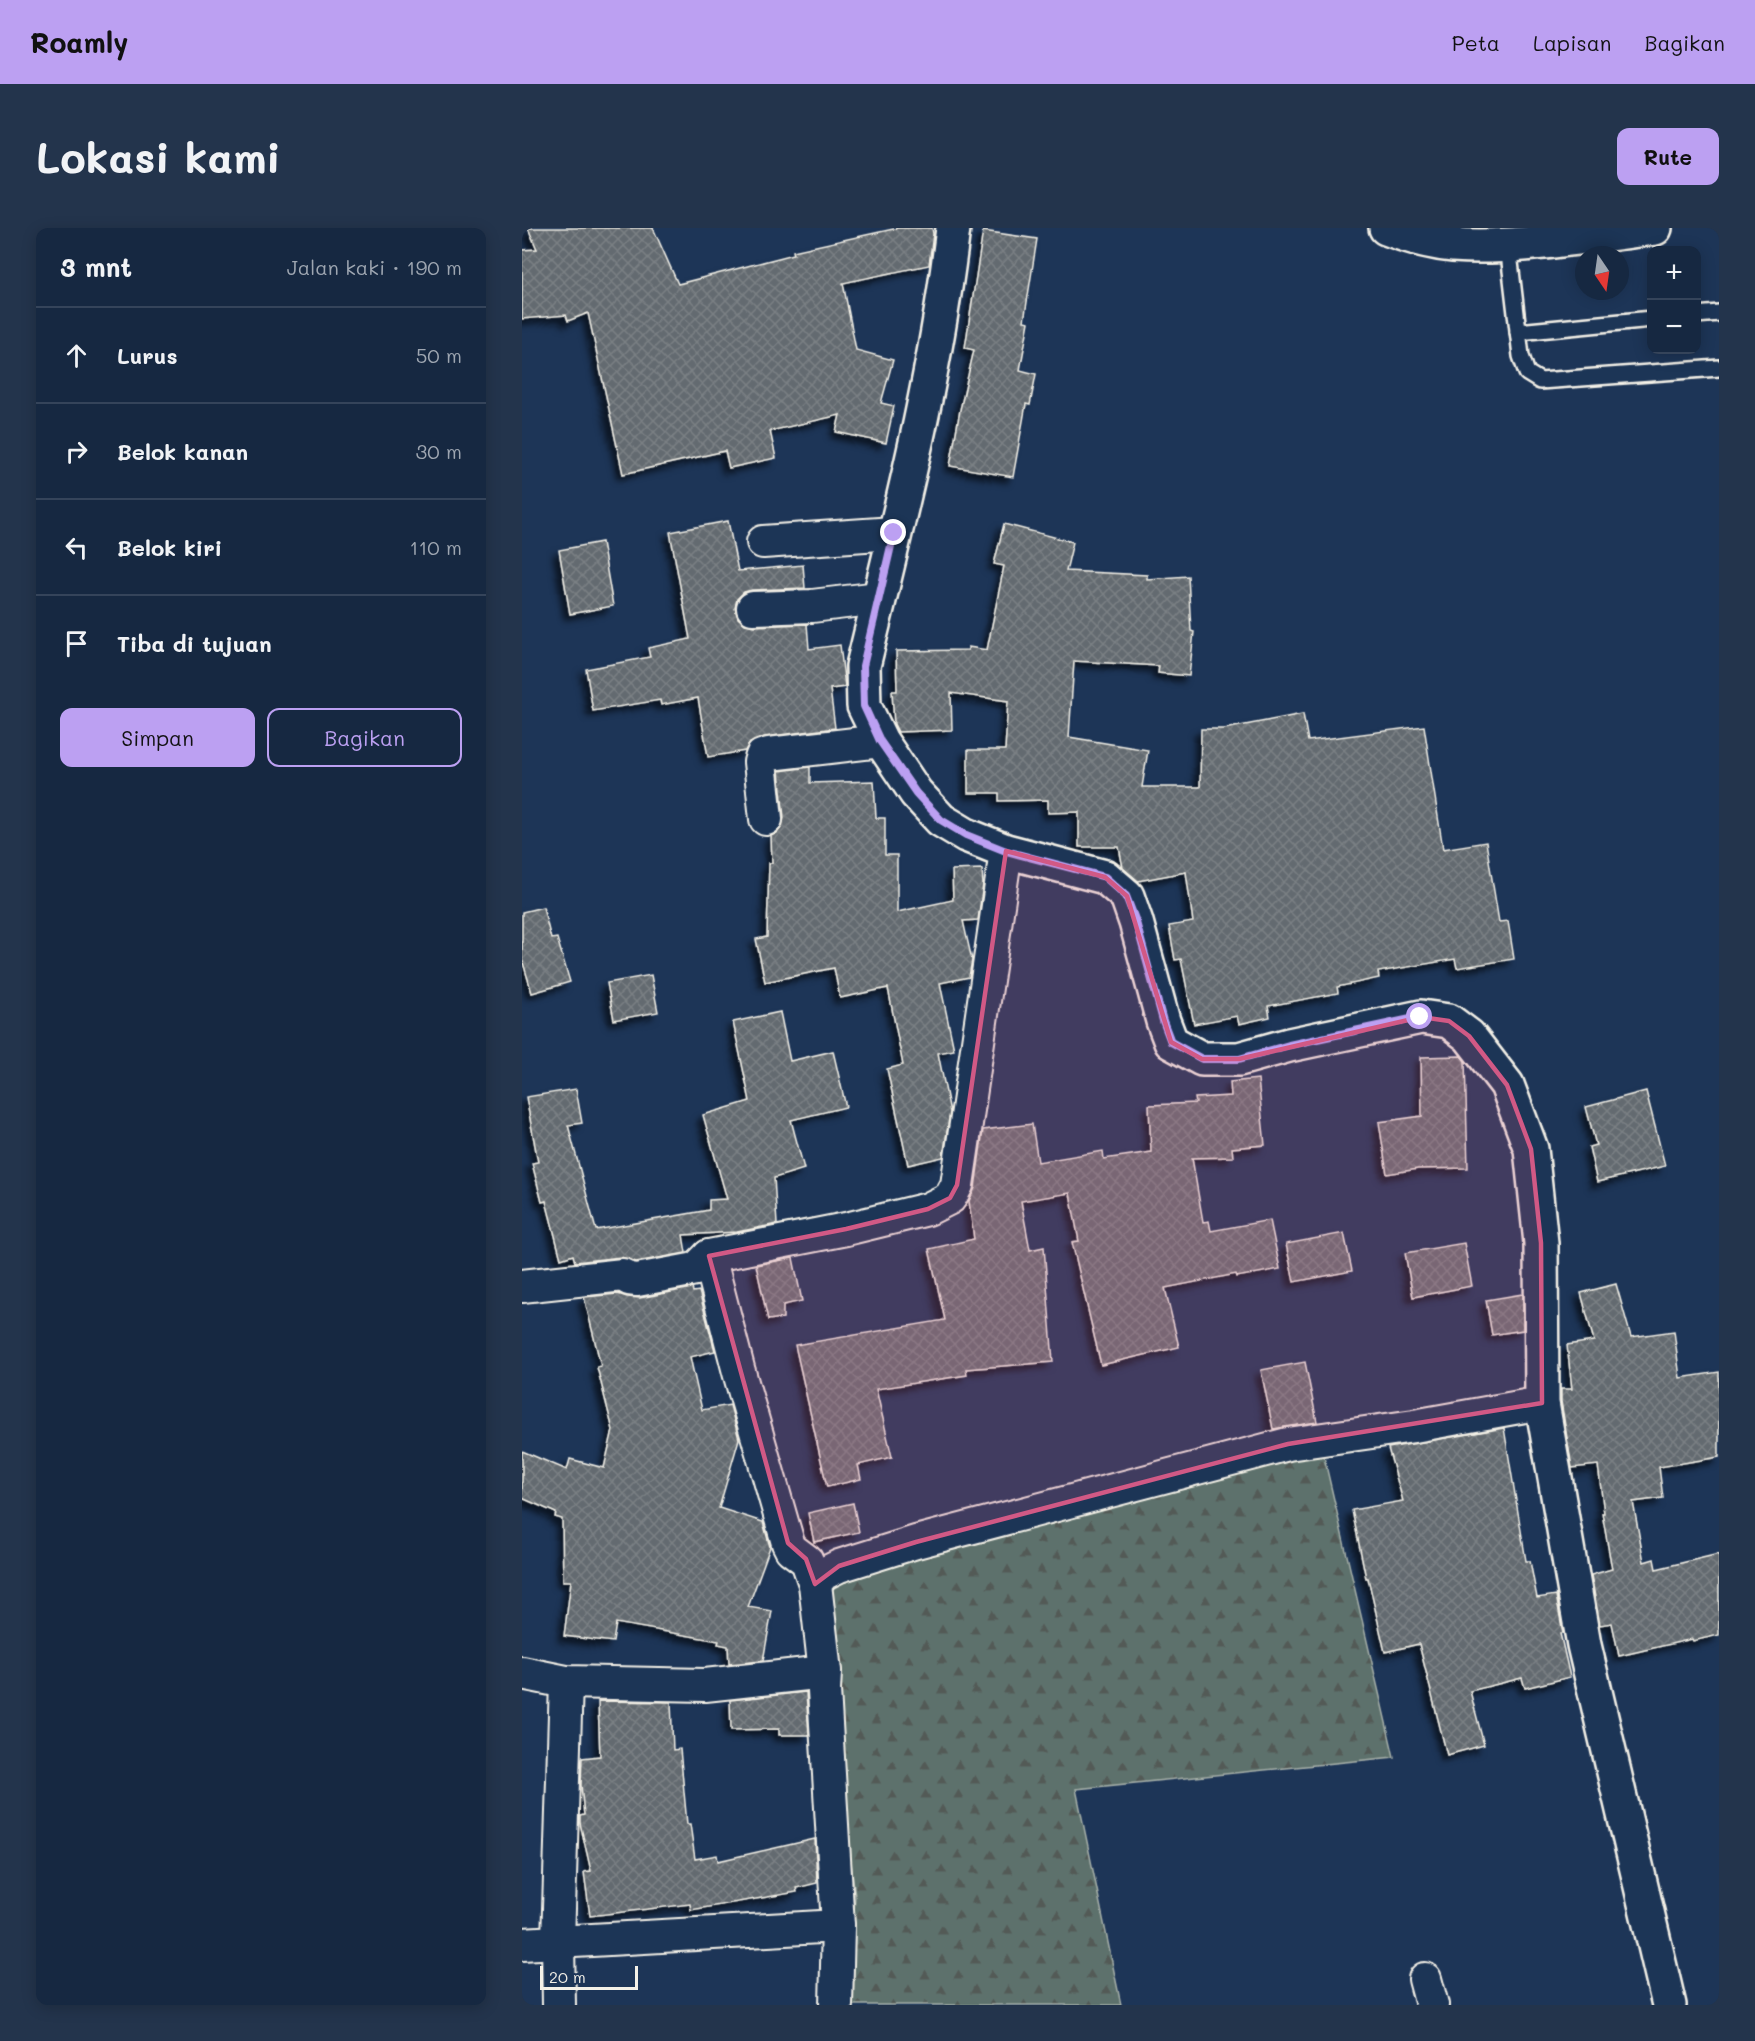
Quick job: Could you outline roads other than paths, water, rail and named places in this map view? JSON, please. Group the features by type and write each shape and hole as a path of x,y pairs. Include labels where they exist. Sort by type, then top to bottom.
{"street":[{"path":"953,228 946,289 931,369 863,666 864,706 880,741 916,793 941,820 966,835 1006,851 1105,877 1126,896 1136,922 1163,1021 1171,1042 1202,1059 1239,1059 1289,1045 1420,1017 1449,1021 1469,1036 1507,1086 1531,1149 1540,1243 1542,1403 1584,1645 1669,2005"},
{"path":"1386,228 1410,238 1452,245 1508,245 1655,228"},
{"path":"763,542 894,533"},
{"path":"753,608 812,606 879,598"},
{"path":"766,819 760,762 762,756 880,741"},
{"path":"522,1286 624,1275 629,1279 637,1280 696,1269 709,1256 846,1229 928,1209 950,1197 957,1185 1006,851"},
{"path":"709,1256 739,1372 788,1543 790,1549 807,1561 815,1584 825,1672 824,1690 838,1926 836,2005"},
{"path":"815,1584 823,1574 839,1566 916,1542 1288,1444 1414,1426 1542,1403"},
{"path":"522,1672 566,1682 705,1685 825,1672"},
{"path":"560,2005 558,1941 566,1682"},
{"path":"522,1944 838,1926"}],"lane":[{"path":"1508,245 1521,356 1527,373 1540,381 1719,368"},
{"path":"1701,315 1719,313"},
{"path":"1518,333 1647,320"}]}
